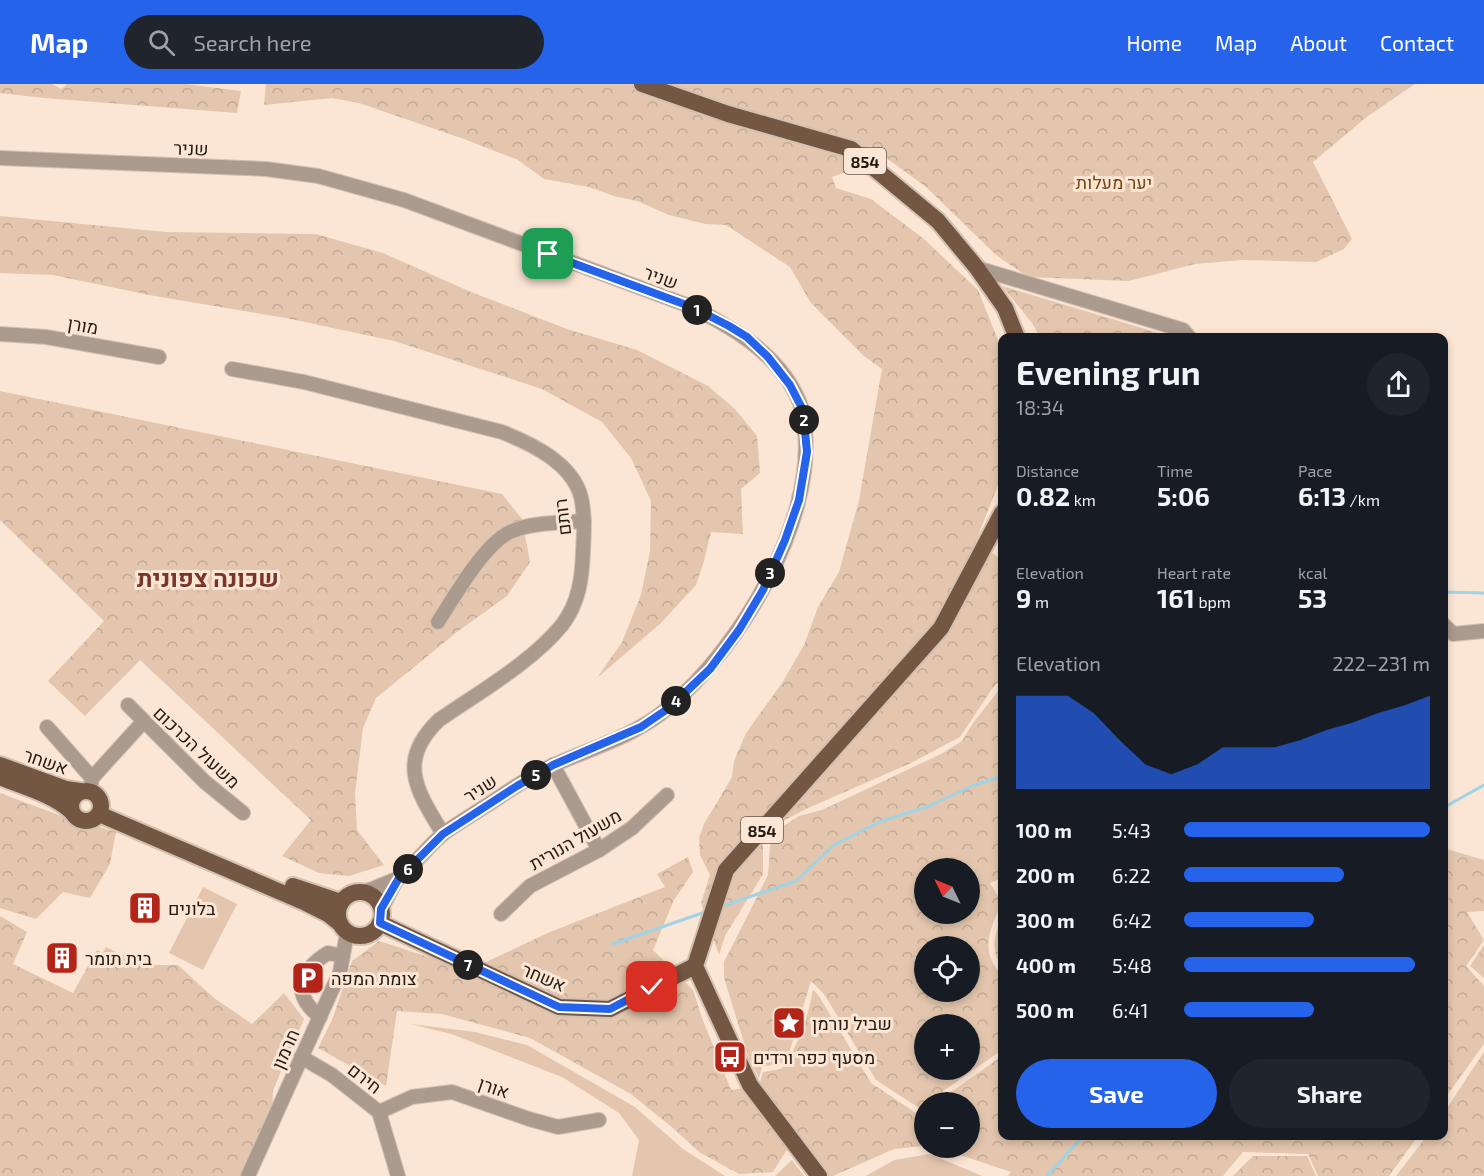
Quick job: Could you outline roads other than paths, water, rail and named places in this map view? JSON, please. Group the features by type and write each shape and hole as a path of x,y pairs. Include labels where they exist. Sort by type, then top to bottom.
{"main road":[{"name":"854","path":"642,84 728,114 851,149 938,221 978,268 1005,308 1015,333"},
{"name":"854","path":"695,966 726,870 941,628 998,521"},
{"name":"אשחר","path":"0,765 66,789 92,795 286,883 341,902"},
{"name":"אשחר","path":"0,777 51,797 71,811"},
{"name":"אשחר","path":"92,795 328,914 343,928"},
{"path":"92,795 91,820 77,818 71,811 71,801 92,795"},
{"path":"365,892 378,901 381,916 377,929 360,937 343,928 338,908 341,902 352,893 365,892"},
{"name":"אשחר","path":"381,916 559,1007 610,1009 695,966"},
{"path":"695,966 750,1085 819,1176"}],"street":[{"name":"שניר","path":"0,158 266,169 318,176 404,200 692,307 729,326 747,337 768,357 790,385 803,410 807,452 799,500 785,540 763,590 739,630 710,669 669,708 632,732 553,765 443,834 399,878 381,916"},
{"path":"978,268 1183,330 1186,333"},
{"name":"מורן","path":"0,334 46,337 159,357"},
{"name":"רותם","path":"232,369 304,382 502,432 545,454 574,481 581,496 584,521 582,578 575,603 562,625 535,652 439,720 425,733 417,750 414,773 420,796 443,834"},
{"path":"438,622 474,567 509,532 528,526 584,521"},
{"path":"1448,629 1453,634 1484,631"},
{"name":"משעול הכרכום","path":"128,705 206,782 243,813"},
{"path":"47,727 92,795 143,722"},
{"path":"553,765 599,850"},
{"name":"משעול הנורית","path":"501,915 530,886 599,850 632,828 667,795"},
{"name":"שניר","path":"365,892 399,878"},
{"name":"חרמון","path":"248,1176 340,972 343,956 343,928"},
{"path":"320,1017 303,1000 301,985 307,971 317,959 328,953 343,956"},
{"name":"חירם","path":"301,1057 332,1075 379,1112 398,1176"},
{"name":"אורן","path":"379,1112 412,1097 452,1092 558,1127 599,1120"}],"waterway":[{"path":"1448,592 1484,593"},
{"path":"720,907 796,881 834,845 879,822 929,806 972,786 998,777"},
{"path":"1448,805 1484,785"},
{"path":"613,944 705,912"},
{"path":"1047,1176 1079,1140"}],"place":[{"name":"בלונים","path":"145,908"},
{"name":"בית תומר","path":"62,958"},
{"name":"צומת המפה","path":"308,978"},
{"name":"שביל נורמן","path":"789,1023"},
{"name":"מסעף כפר ורדים","path":"730,1057"}],"district":[{"name":"שכונה צפונית","path":"208,577"}],"park label":[{"name":"יער מעלות","path":"1114,182"}]}
